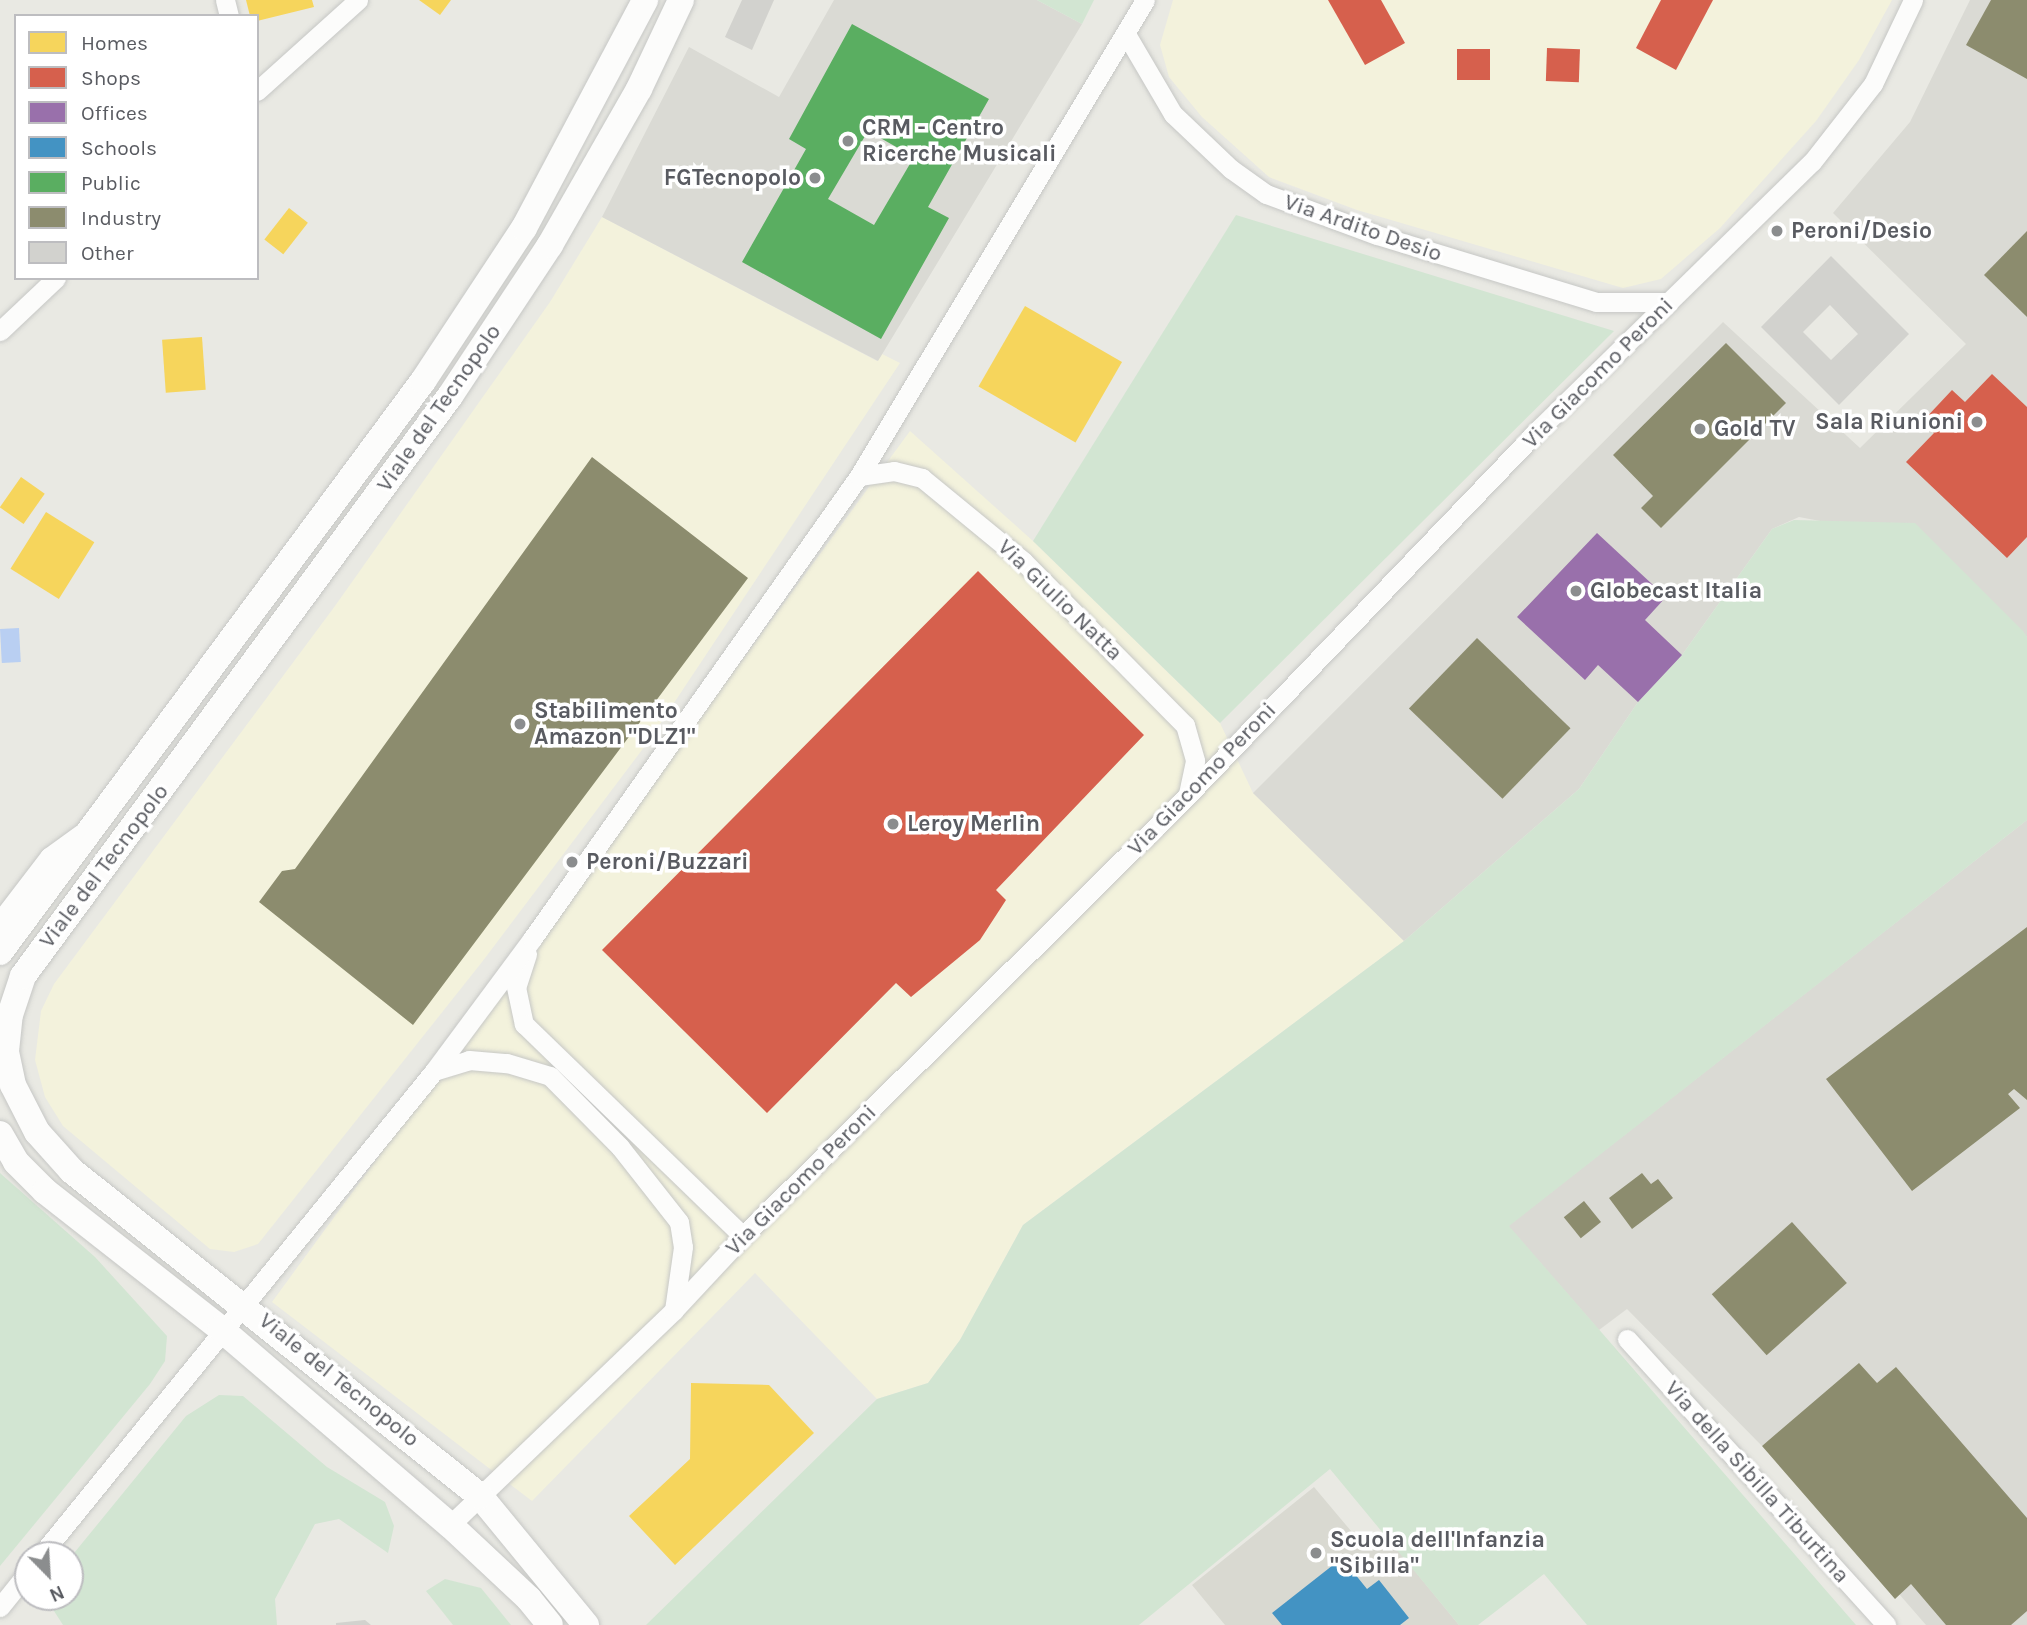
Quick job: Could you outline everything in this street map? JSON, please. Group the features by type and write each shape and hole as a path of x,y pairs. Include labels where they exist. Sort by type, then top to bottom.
{"main road":[{"name":"Viale del Tecnopolo","path":"0,951 423,381 524,228 645,0"},
{"name":"Viale del Tecnopolo","path":"586,1625 480,1496 243,1302 72,1171 37,1132 13,1085 6,1051 10,1015 23,976 450,396 550,245 639,89 681,0"},
{"name":"Viale del Tecnopolo","path":"0,1134 16,1162 45,1191 221,1329 450,1525 529,1599 550,1625"}],"street":[{"path":"259,88 358,0"},
{"path":"52,1541 221,1329 434,1071 531,939 859,476 1144,0"},
{"name":"Via Giacomo Peroni","path":"450,1525 674,1311 743,1236 1188,795 1540,428 1835,136 1888,58 1913,0"},
{"name":"Via Ardito Desio","path":"1126,34 1173,114 1231,169 1266,194 1377,235 1596,302 1669,302"},
{"path":"0,331 54,280"},
{"name":"Via Giulio Natta","path":"859,476 894,471 922,478 1023,561 1185,724 1195,761 1188,795"},
{"path":"0,921 49,857 97,822"},
{"path":"531,939 516,987 524,1024 743,1236"},
{"path":"434,1071 469,1059 507,1063 550,1076 620,1147 679,1222 683,1247 674,1311"},
{"name":"Via della Sibilla Tiburtina","path":"1627,1339 1886,1625"},
{"path":"0,1607 14,1590"}],"shaded area":[{"path":"834,0 1037,0 1082,24 878,361 602,217 689,47 779,97"},
{"path":"1037,0 1094,0 1082,24"},
{"path":"1173,0 1892,0 1859,60 1816,121 1720,228 1661,279 1623,288 1357,210 1269,177 1202,117 1169,77 1160,45"},
{"path":"1970,0 2027,0 2027,637 1911,538 1799,517 1772,529 1682,655 1638,702 1579,789 1404,941 1253,793 1723,322 1860,448 1966,344 1833,213 1910,122"},
{"path":"1236,215 1614,331 1220,723 1033,541"},
{"path":"602,217 877,361 882,354 900,363 648,742 482,962 258,1244 234,1252 210,1249 63,1126 45,1097 35,1060 41,1011 54,984 335,606 550,302"},
{"path":"910,431 1033,541 1220,723 1253,793 1404,941 1023,1225 960,1340 928,1383 877,1399 755,1273 532,1501 272,1302"},
{"path":"1794,520 1915,523 2023,631 2027,637 2027,820 1509,1226 1856,1625 1587,1625 1544,1574 1478,1625 1459,1625 1330,1469 1139,1625 646,1625 877,1399 928,1383 960,1340 1023,1225 1404,941 1579,789 1638,702 1682,655 1772,529"},
{"path":"2027,820 2027,1625 1926,1625 1767,1442 1762,1446 1627,1309 1599,1330 1508,1226"},
{"path":"0,1173 95,1257 167,1336 165,1361 150,1384 21,1541 14,1541 14,1549 0,1566"},
{"path":"219,1395 243,1396 327,1467 385,1502 394,1526 388,1553 339,1519 315,1524 275,1599 277,1625 63,1625 54,1611 84,1611 84,1541 186,1416"},
{"name":"Scuola dell'Infanzia \"Sibilla\"","path":"1314,1487 1367,1550 1380,1544 1396,1548 1459,1625 1225,1625 1192,1585"},
{"path":"445,1579 481,1588 511,1625 453,1625 426,1591"}],"water":[{"path":"19,628 21,662 2,663 0,629"}],"building: Homes":[{"path":"246,0 312,0 314,7 259,21 259,14 250,14"},
{"path":"419,0 451,0 440,15"},
{"path":"289,208 308,223 283,254 264,240"},
{"path":"1025,306 1122,362 1075,443 978,387"},
{"path":"202,337 206,390 166,393 162,340"},
{"path":"21,477 45,494 24,524 0,507"},
{"path":"46,512 94,542 59,599 10,569"},
{"path":"691,1383 769,1385 814,1433 675,1565 629,1516 690,1459"}],"building: Shops":[{"path":"1328,0 1381,0 1405,43 1365,65"},
{"path":"1661,0 1713,0 1676,70 1636,48"},
{"path":"1547,48 1580,49 1579,82 1546,81"},
{"path":"1457,49 1490,49 1490,80 1457,80"},
{"path":"1992,374 2027,407 2027,537 2007,558 1906,462 1934,433 1922,422 1952,390 1965,402"},
{"name":"Leroy Merlin","path":"978,571 1144,735 996,890 1006,900 980,940 911,997 896,983 767,1113 602,950"}],"building: Offices":[{"path":"1597,533 1666,597 1645,620 1682,655 1638,702 1598,665 1585,680 1517,617"}],"building: Schools":[{"path":"1342,1558 1367,1589 1379,1580 1409,1618 1400,1625 1282,1625 1272,1613"}],"building: Public":[{"name":"FGTecnopolo","path":"852,24 989,99 928,207 949,218 881,339 742,262 806,149 789,139","holes":["868,131 914,157 874,225 828,199"]}],"building: Industry":[{"path":"1991,0 2027,0 2027,79 1966,45"},
{"path":"2027,231 2027,317 1984,275"},
{"name":"Gold TV","path":"1726,343 1786,403 1661,528 1641,508 1653,496 1613,455"},
{"name":"Stabilimento Amazon \"DLZ1\"","path":"592,457 748,578 413,1025 259,902 282,871 295,869"},
{"path":"1477,638 1571,728 1502,799 1409,708"},
{"path":"2027,927 2027,1100 2014,1089 2008,1094 2020,1108 1912,1191 1826,1079"},
{"path":"1642,1173 1651,1184 1658,1179 1673,1198 1632,1229 1609,1198"},
{"path":"1584,1201 1601,1222 1581,1238 1564,1217"},
{"path":"1792,1222 1847,1283 1767,1355 1712,1294"},
{"path":"1859,1363 1877,1383 1896,1367 2027,1518 2027,1611 2011,1625 1946,1625 1911,1584 1895,1599 1762,1446"}],"building: Other":[{"path":"742,0 774,0 752,50 725,37"},
{"path":"1831,256 1909,334 1839,405 1761,327","holes":["1830,305 1858,334 1831,360 1803,332"]},
{"path":"365,1620 371,1625 336,1625 336,1623"}],"place":[{"name":"CRM - Centro Ricerche Musicali","path":"848,141"},
{"name":"FGTecnopolo","path":"815,178"},
{"name":"Peroni/Desio","path":"1777,231"},
{"name":"Sala Riunioni","path":"1977,422"},
{"name":"Gold TV","path":"1700,429"},
{"name":"Globecast Italia","path":"1576,591"},
{"name":"Stabilimento Amazon \"DLZ1\"","path":"520,724"},
{"name":"Leroy Merlin","path":"893,824"},
{"name":"Peroni/Buzzari","path":"572,862"},
{"name":"Scuola dell'Infanzia \"Sibilla\"","path":"1316,1553"}]}
